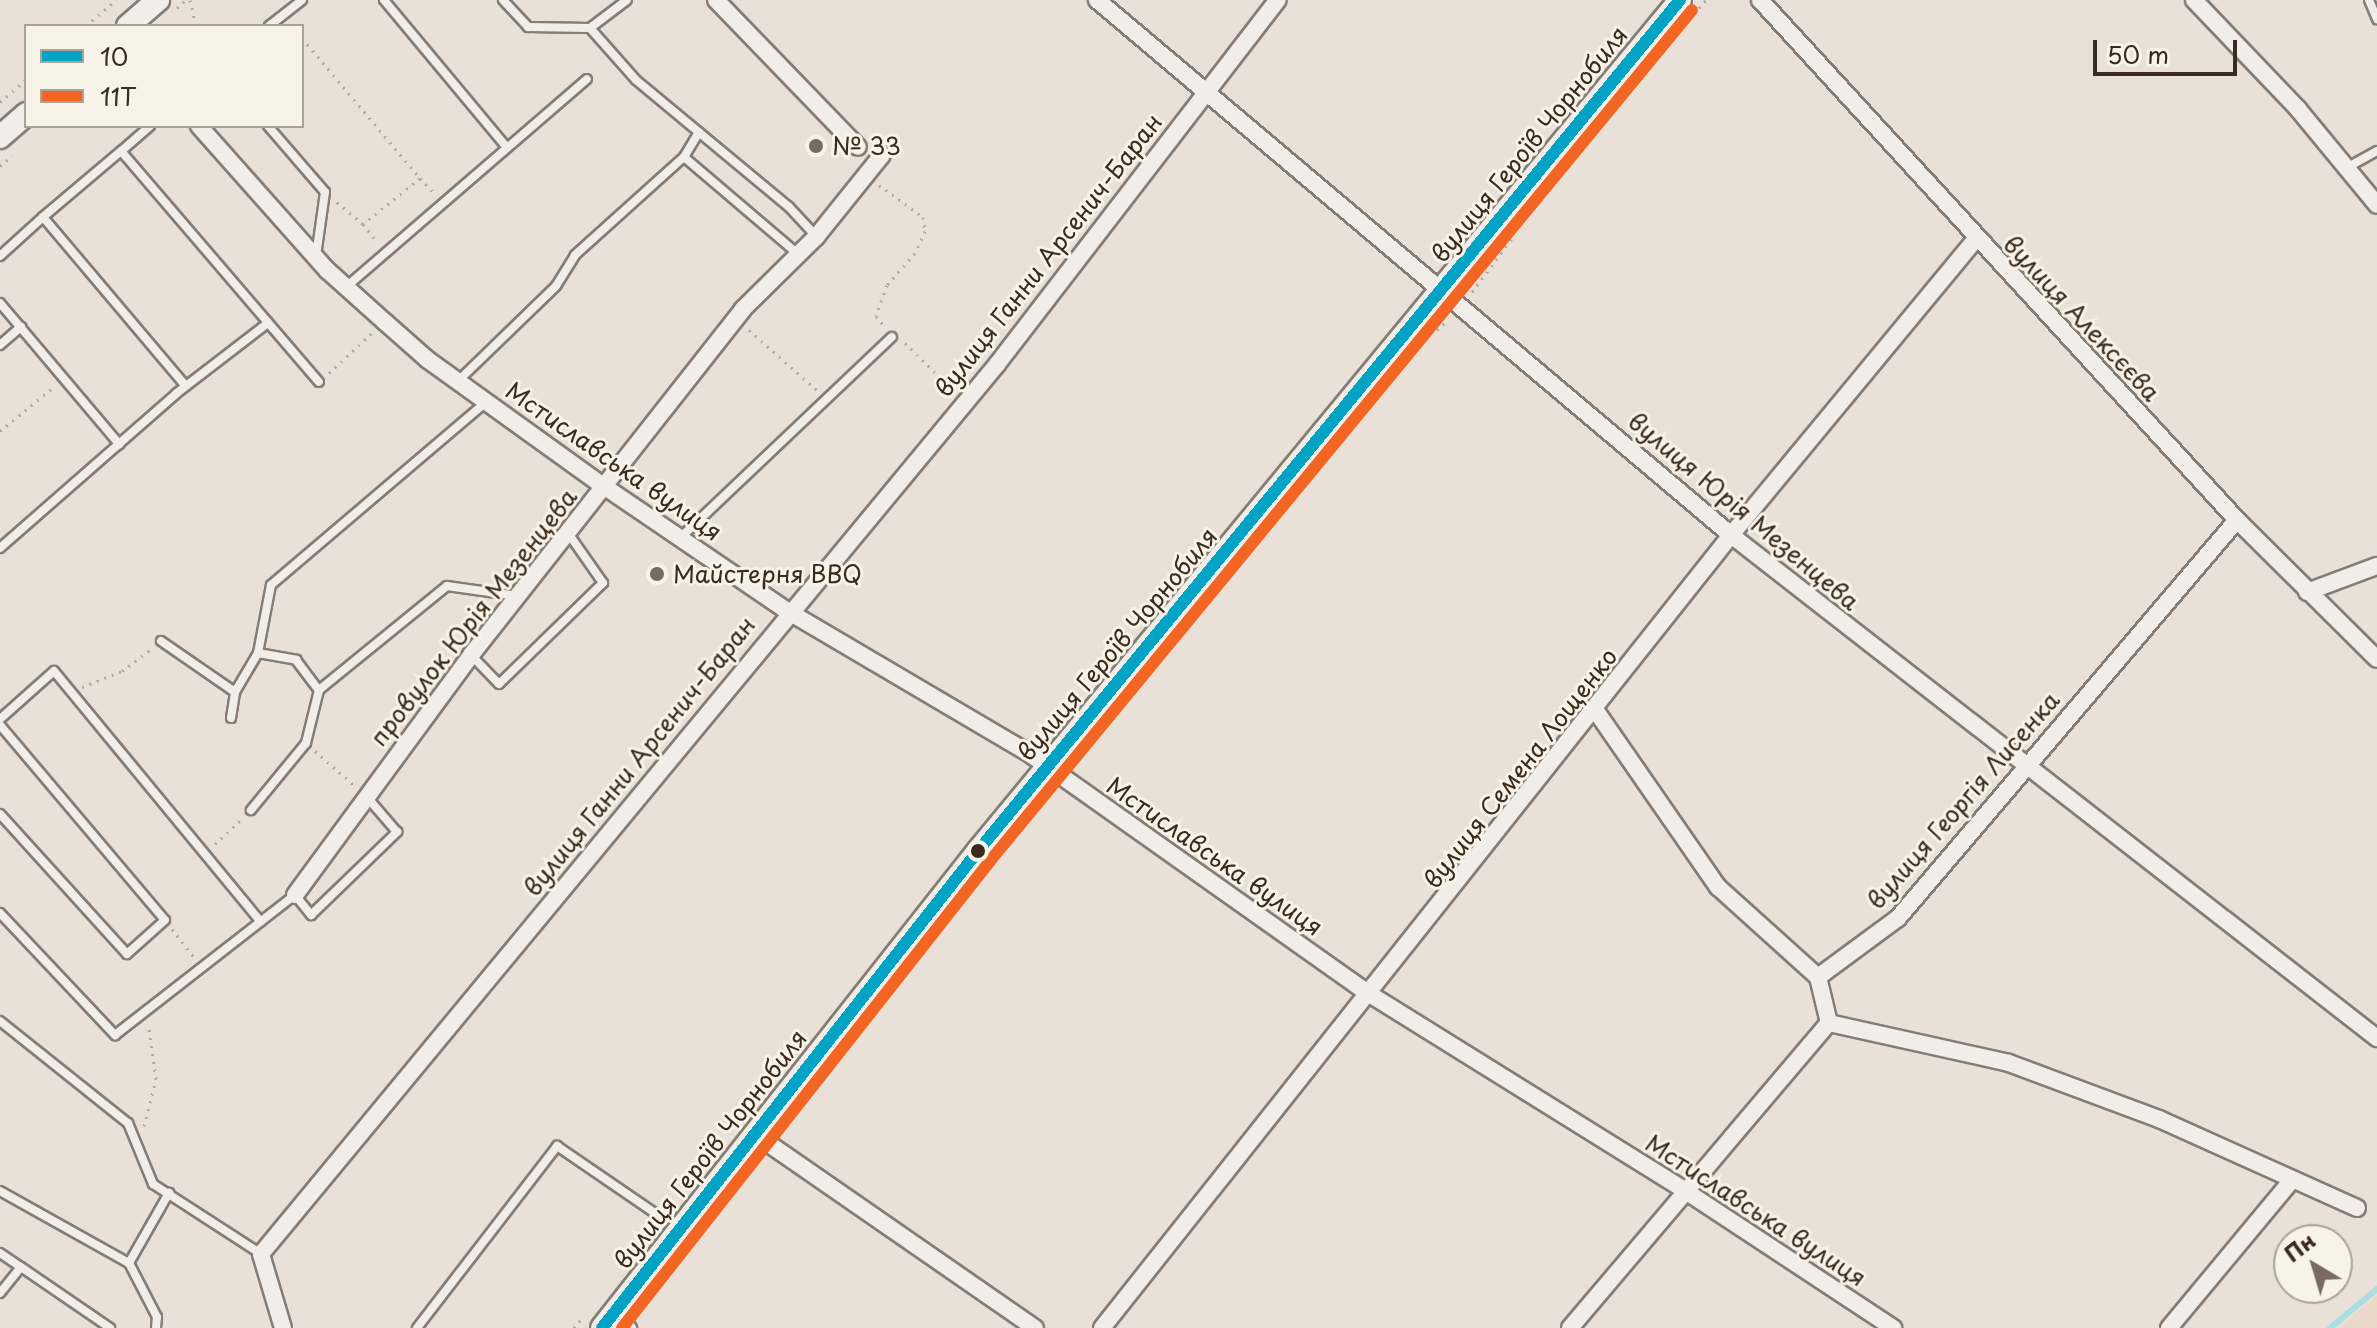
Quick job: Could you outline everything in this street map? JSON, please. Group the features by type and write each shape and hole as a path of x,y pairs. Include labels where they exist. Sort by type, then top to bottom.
{"main road":[{"path":"130,24 158,0"},
{"name":"вулиця Героїв Чорнобиля","path":"602,1328 1049,767 1680,0"},
{"path":"0,137 24,116"}],"street":[{"path":"716,0 858,147"},
{"name":"вулиця Юрія Мезенцева","path":"1097,0 1731,535 2023,768 2129,842 2225,923 2377,1038"},
{"name":"вулиця Ганни Арсенич-Баран","path":"261,1254 965,402 1278,0"},
{"name":"вулиця Алексєєва","path":"1760,0 2237,520 2377,659"},
{"path":"2194,0 2348,167 2377,205"},
{"name":"Мстиславська вулиця","path":"201,128 315,257 385,322 458,381 605,487 789,612 1049,767 1371,995 1687,1192 1893,1328"},
{"name":"провулок Юрія Мезенцева","path":"295,895 471,655 736,319 816,237 882,155"},
{"name":"вулиця Семена Лощенко","path":"1102,1328 1371,995 1731,535 1976,239"},
{"name":"вулиця Георгія Лисенка","path":"1818,977 1898,918 2237,520"},
{"path":"2307,592 2377,566"},
{"path":"1596,711 1718,887 1818,977 1829,1023"},
{"path":"1829,1023 2009,1063 2159,1119 2357,1208"},
{"path":"1570,1328 1829,1023"},
{"path":"756,1135 1035,1328"},
{"path":"2169,1328 2292,1180"},
{"path":"261,1254 283,1328"}],"lane":[{"path":"272,24 302,0"},
{"path":"384,0 505,145"},
{"path":"503,0 528,27 590,28 627,0"},
{"path":"606,0 614,10"},
{"path":"2369,0 2377,19"},
{"path":"590,28 636,80 789,207 816,237"},
{"path":"346,287 505,145 587,79"},
{"path":"0,256 148,128"},
{"path":"270,128 325,192 315,257"},
{"path":"458,381 556,286 575,255 684,157 699,132"},
{"path":"121,151 319,382"},
{"path":"2348,167 2377,151"},
{"path":"684,157 798,255"},
{"path":"43,217 186,386"},
{"path":"0,303 119,444"},
{"path":"0,548 186,386 268,323"},
{"path":"0,345 21,327"},
{"path":"680,538 892,337"},
{"path":"231,718 235,692 258,653 271,585 487,401"},
{"path":"471,655 499,684 603,583 568,533"},
{"path":"251,810 306,743 319,690 447,586 518,596"},
{"path":"161,641 235,692"},
{"path":"258,653 296,660 319,690"},
{"path":"0,814 127,954 165,920 0,722 54,671 207,852 261,922"},
{"path":"1,916 115,1035 295,895 311,915 397,832 366,796"},
{"path":"0,1021 128,1123 153,1184 261,1254"},
{"path":"417,1328 557,1146 662,1218"},
{"path":"0,1191 129,1263 157,1317 156,1328"},
{"path":"129,1263 169,1193"},
{"path":"0,1253 110,1328"},
{"path":"0,1293 21,1267"},
{"path":"619,1306 632,1328"}],"path":[{"path":"88,24 116,0"},
{"path":"190,0 196,24"},
{"path":"304,40 441,202"},
{"path":"0,102 24,81"},
{"path":"866,175 923,217 925,231 915,253 887,285 876,316 892,337 965,402"},
{"path":"363,224 420,178"},
{"path":"325,192 363,224 386,252"},
{"path":"736,319 827,399"},
{"path":"319,382 385,322"},
{"path":"0,431 64,378"},
{"path":"70,691 122,671 161,641"},
{"path":"306,743 366,796"},
{"path":"207,852 251,810"},
{"path":"165,920 202,967"},
{"path":"136,1148 156,1079 148,1043 151,1007"}],"shaded area":[{"path":"2377,1296 2377,1328 2342,1328 2352,1316"}],"waterway":[{"path":"2330,1328 2377,1289"}],"transit line":[{"name":"10","path":"602,1328 978,851 1680,0"},
{"name":"11Т","path":"622,1328 990,861 1692,10"}],"place":[{"name":"№ 33","path":"816,146"},
{"name":"Майстерня BBQ","path":"657,574"}]}
